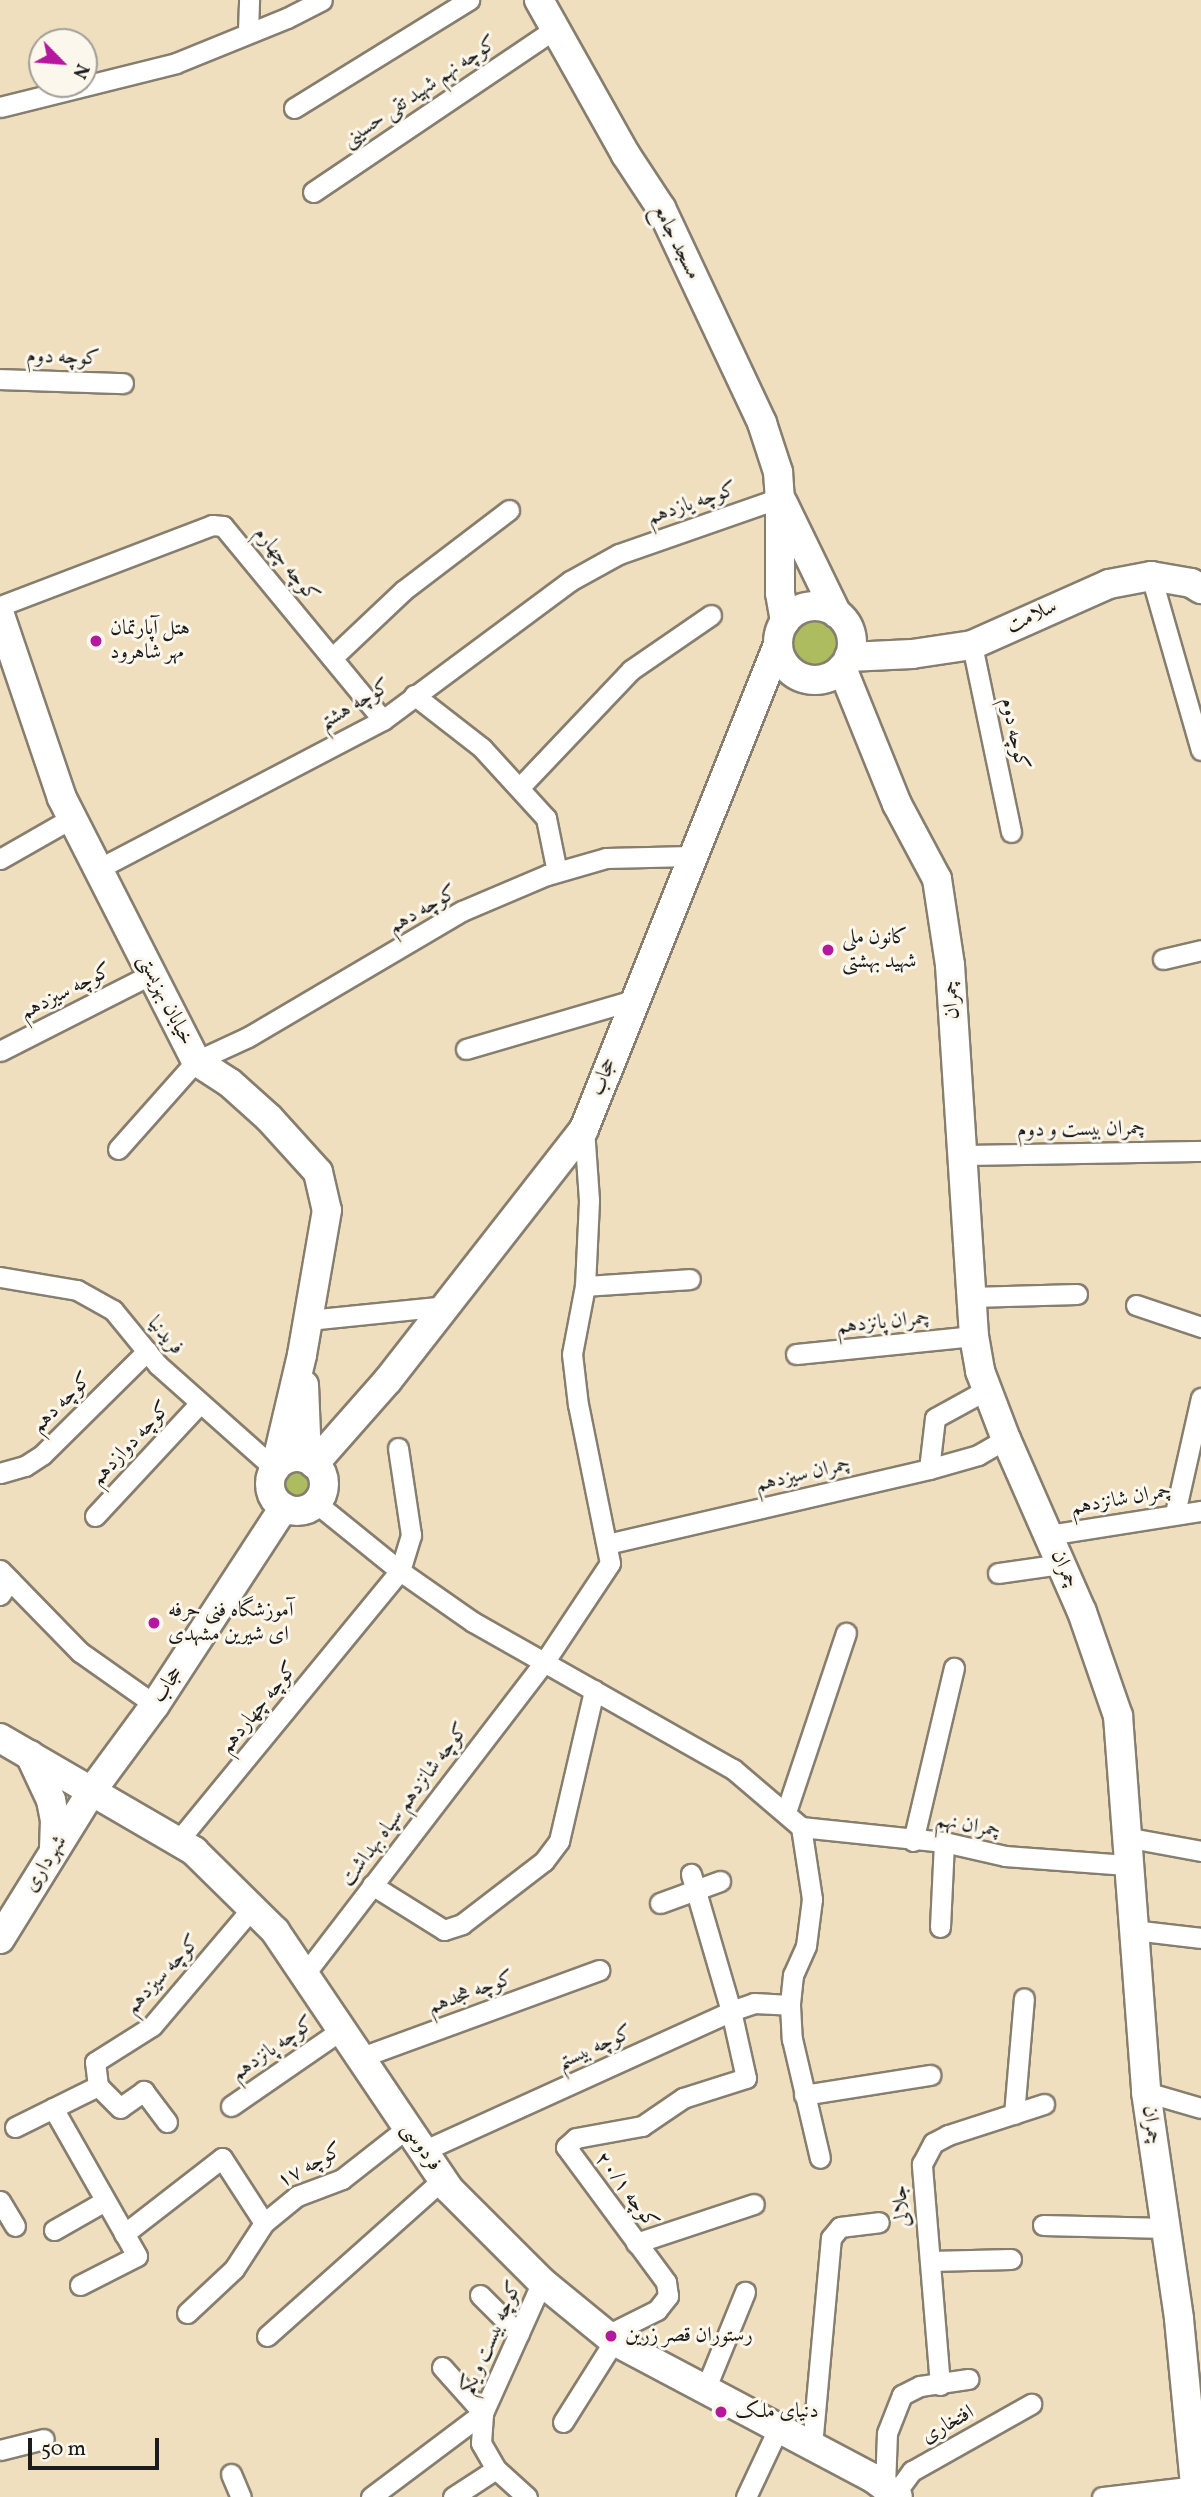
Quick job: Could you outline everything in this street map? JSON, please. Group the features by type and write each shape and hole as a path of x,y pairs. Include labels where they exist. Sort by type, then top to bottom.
{"street":[{"path":"248,0 248,32"},
{"path":"0,107 176,63 287,18 322,0"},
{"path":"294,108 469,0"},
{"name":"مسجد جامع","path":"539,0 553,30 661,208 762,423 778,471 780,498"},
{"name":"کوچه نهم شهید تقی حسینی","path":"313,192 553,30"},
{"name":"کوچه دوم","path":"0,379 123,383"},
{"path":"780,498 781,633 787,668 797,675 821,680 845,643 815,606 793,613 781,633"},
{"name":"کوچه یازدهم","path":"619,554 780,498"},
{"name":"چمران","path":"780,498 845,643 897,804 937,879 950,965 974,1336 986,1390 1082,1612 1118,1716 1127,1866 1146,2092 1179,2319 1196,2492"},
{"path":"332,658 404,590 509,510"},
{"name":"کوچه چهارم","path":"0,606 212,525 223,526 383,720"},
{"name":"کوچه هشتم","path":"98,869 383,720 414,695 523,619 569,581 619,554"},
{"path":"1201,589 1191,583 1151,576 1201,750"},
{"name":"سلامت","path":"845,643 912,654 972,645 1096,589 1151,576"},
{"name":"خیابان بهزیستی","path":"0,615 62,798 197,1061 230,1083 260,1109 318,1172 327,1210 302,1354 275,1469"},
{"path":"520,787 631,670 711,615"},
{"name":"حجاب","path":"315,1476 584,1129 781,633"},
{"name":"کوچه دوم","path":"972,645 1011,832"},
{"path":"742,731 797,675"},
{"path":"414,695 482,748 546,818 557,872"},
{"path":"0,859 72,818"},
{"name":"کوچه دهم","path":"197,1061 248,1037 461,911 557,872 606,858 691,856"},
{"path":"1163,959 1201,950"},
{"name":"کوچه سیزدهم","path":"0,1051 152,974"},
{"path":"466,1049 634,1000"},
{"path":"118,1149 197,1061"},
{"path":"584,1129 589,1200 585,1286 572,1354 578,1405 607,1544"},
{"name":"چمران بیست و دوم","path":"961,1155 1201,1151"},
{"name":"فریدنیا","path":"0,1277 64,1287 95,1298 113,1310 147,1351 200,1403 275,1469"},
{"path":"585,1286 690,1279"},
{"path":"971,1297 1077,1294"},
{"path":"1136,1305 1201,1327"},
{"path":"308,1320 445,1306"},
{"name":"چمران پانزدهم","path":"796,1354 974,1336"},
{"name":"کوچه دهم","path":"0,1474 26,1466 42,1455 147,1351"},
{"name":"خیابان بهزیستی","path":"302,1354 315,1476"},
{"path":"929,1469 935,1419 986,1390"},
{"path":"1175,1513 1201,1398"},
{"name":"کوچه دوازدهم","path":"94,1516 200,1403"},
{"name":"چمران سیزدهم","path":"607,1544 929,1469 978,1455 1006,1439"},
{"path":"398,1448 411,1535 400,1571"},
{"path":"315,1476 300,1511 284,1507 272,1494 271,1477 275,1469 289,1459 315,1476 400,1571 473,1622 543,1664 733,1769 802,1827 811,1899 806,1946 793,1975 790,2005 792,2039 820,2158"},
{"name":"حجاب","path":"93,1789 155,1705 284,1507"},
{"name":"چمران شانزدهم","path":"1049,1535 1201,1511"},
{"name":"کوچه شانزدهم سپاه بهداشت","path":"304,1975 543,1664 610,1563 607,1544"},
{"path":"998,1573 1061,1564"},
{"name":"کوچه چهاردهم","path":"178,1841 400,1571"},
{"path":"3,1581 80,1653 155,1705"},
{"path":"786,1812 846,1633"},
{"path":"913,1841 954,1668"},
{"path":"372,1885 444,1930 462,1924 544,1861 559,1840 594,1690"},
{"name":"فردوسی","path":"0,1738 93,1789 194,1851 275,1931 443,2179 542,2282 611,2338 812,2446 893,2493"},
{"path":"30,1755 51,1800 55,1820 54,1851"},
{"name":"شهرداری","path":"0,1938 93,1789"},
{"name":"چمران نهم","path":"802,1827 913,1841 944,1842 1005,1856 1127,1866"},
{"path":"1125,1837 1201,1851"},
{"path":"940,1927 944,1842"},
{"path":"660,1903 693,1882 720,1881"},
{"name":"کوچه ۲۰/۱","path":"611,2338 657,2310 668,2296 666,2282 566,2147 576,2138 642,2126 683,2098 746,2078 693,1882"},
{"name":"کوچه سیزدهم","path":"98,2086 95,2062 152,2026 252,1909"},
{"path":"1133,1930 1201,1938"},
{"name":"کوچه هجدهم","path":"359,2058 599,1970"},
{"path":"1014,2114 1024,1998"},
{"name":"کوچه بیستم","path":"423,2151 730,2011 754,2003 790,2005"},
{"name":"کوچه پانزدهم","path":"231,2106 341,2030"},
{"path":"804,2095 930,2075"},
{"path":"15,2127 98,2086 120,2108 144,2091 167,2122"},
{"path":"1146,2092 1201,2108"},
{"name":"جلالی","path":"940,2385 922,2164 933,2143 948,2135 1044,2104"},
{"path":"53,2108 137,2256 79,2285"},
{"name":"۱۷ کوچه","path":"187,2313 234,2269 264,2223 297,2196 342,2179 407,2127"},
{"path":"124,2234 222,2158 264,2223"},
{"path":"267,2336 443,2179"},
{"path":"54,2230 105,2201"},
{"path":"0,2202 15,2226"},
{"path":"636,2243 754,2204"},
{"path":"812,2446 831,2238 841,2227 879,2222"},
{"path":"1043,2225 1166,2228"},
{"path":"930,2262 1011,2259"},
{"name":"کوچه بیست و یکم","path":"483,2413 542,2282"},
{"path":"705,2390 745,2292"},
{"path":"480,2295 519,2334"},
{"path":"564,2422 611,2338"},
{"path":"442,2367 483,2413 481,2443 496,2469 527,2497"},
{"path":"893,2493 887,2433 902,2395 920,2386 968,2379"},
{"name":"افتخاری","path":"893,2493 912,2471 1031,2404"},
{"path":"371,2497 483,2413"},
{"path":"746,2497 778,2429"},
{"path":"0,2450 44,2439"},
{"path":"453,2497 496,2469"},
{"path":"231,2474 242,2497"},
{"path":"1102,2497 1196,2492"}],"green space":[{"path":"814,621 830,627 836,643 830,659 814,665 798,659 792,643 798,627"},
{"path":"297,1471 307,1475 311,1485 307,1495 297,1499 287,1495 283,1485 287,1475"}],"place":[{"name":"هتل آپارتمان مهر شاهرود","path":"96,641"},
{"name":"کانون ملی شهید بهشتی","path":"828,950"},
{"name":"آموزشگاه فنی حرفه ای شیرین مشهدی","path":"154,1623"},
{"name":"رستوران قصر زرین","path":"611,2336"},
{"name":"دنیای ملک","path":"721,2412"}]}
